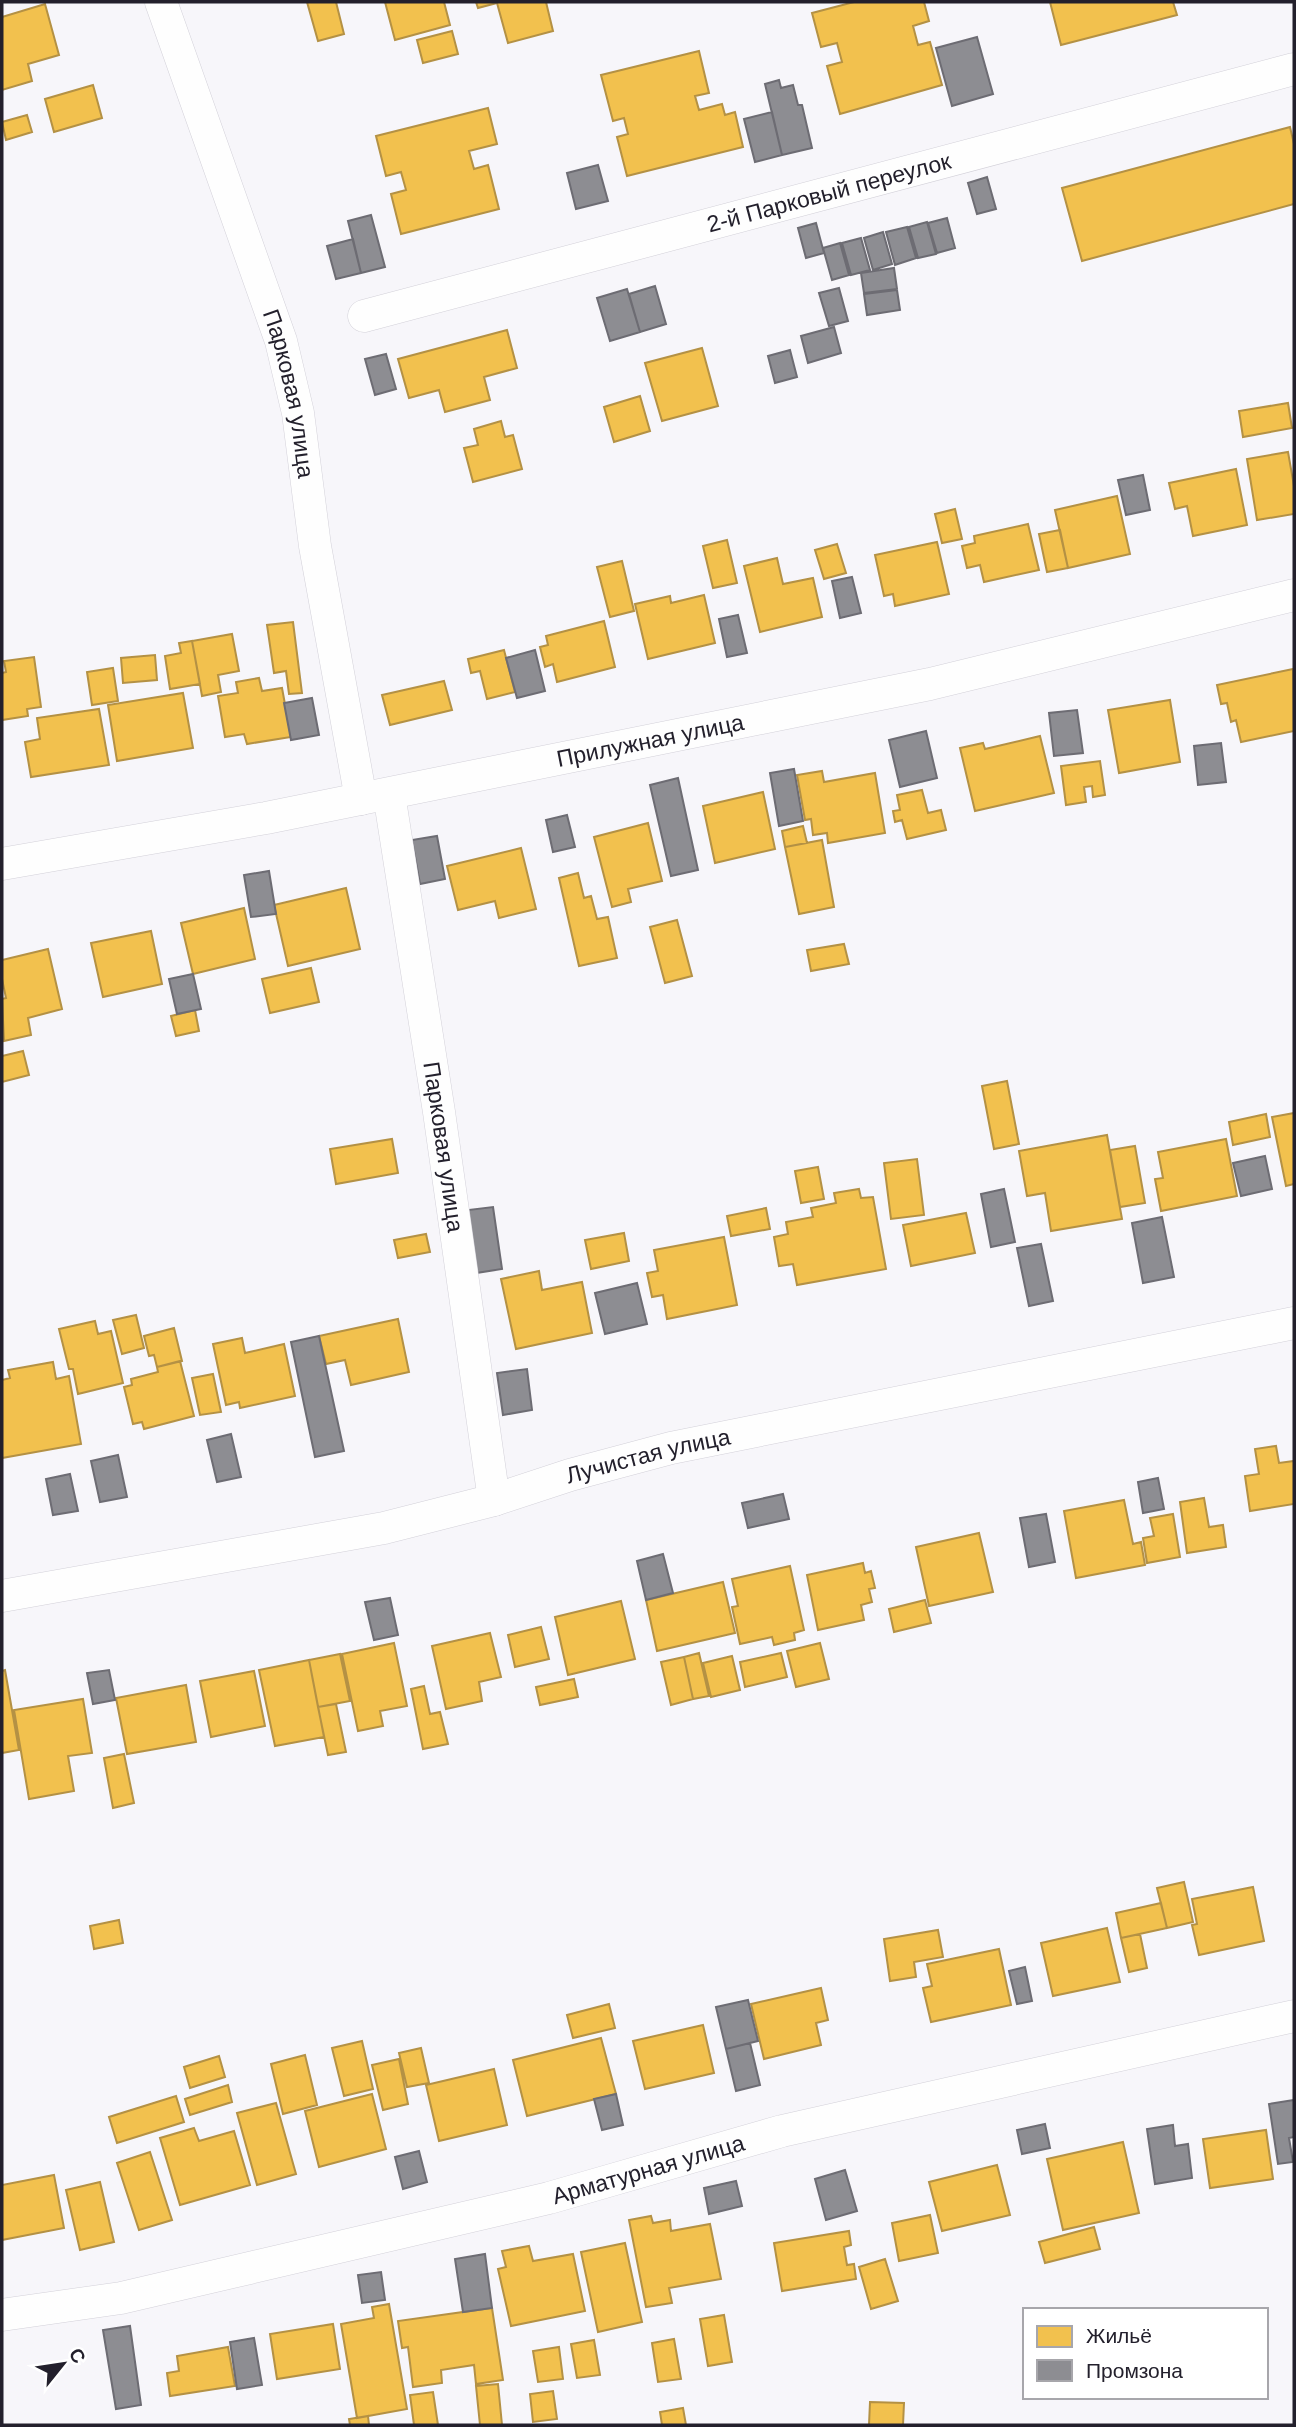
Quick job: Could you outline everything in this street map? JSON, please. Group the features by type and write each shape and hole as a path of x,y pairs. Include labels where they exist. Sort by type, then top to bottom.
{"street":[{"name":"Парковая улица","path":"161,2 281,341 298,413 315,546 375,796 439,1112 494,1500"},
{"name":"2-й Парковый переулок","path":"364,316 1294,69"},
{"name":"Прилужная улица","path":"2,864 375,796 930,684 1294,595"},
{"name":"Лучистая улица","path":"2,1596 384,1528 494,1500 570,1475 671,1448 1294,1323"},
{"name":"Арматурная улица","path":"2,2315 121,2298 548,2198 782,2131 1294,2016"}],"building: Жильё":[{"path":"307,2 336,2 344,34 318,41"},
{"path":"385,2 444,2 450,25 395,40"},
{"path":"476,2 546,2 553,31 508,43 497,3 478,8"},
{"path":"854,2 924,2 929,21 913,26 918,45 930,42 942,85 840,114 827,66 842,62 837,43 821,47 812,13"},
{"path":"1050,2 1173,2 1177,15 1061,45"},
{"path":"45,4 59,55 28,64 32,81 2,90 2,17"},
{"path":"452,31 458,54 423,63 417,40"},
{"path":"699,51 709,93 695,96 699,110 722,104 725,115 735,112 743,147 627,176 617,137 628,134 624,118 613,121 601,75"},
{"path":"93,85 102,118 54,132 45,99"},
{"path":"488,108 497,144 469,151 474,169 488,165 499,209 401,234 391,194 406,190 401,172 386,176 376,136"},
{"path":"27,115 32,132 6,140 2,122"},
{"path":"1290,127 1294,144 1294,204 1082,261 1062,188"},
{"path":"507,330 517,368 484,377 490,400 445,412 439,390 409,398 398,359"},
{"path":"702,348 718,406 662,421 645,363"},
{"path":"640,396 650,431 614,442 604,407"},
{"path":"1288,403 1292,428 1243,437 1239,411"},
{"path":"501,421 505,437 513,435 522,469 473,482 464,448 478,445 474,429"},
{"path":"1288,452 1294,486 1294,514 1257,520 1247,459"},
{"path":"1236,469 1247,525 1193,536 1187,506 1175,509 1169,483"},
{"path":"1117,496 1130,554 1068,568 1055,510"},
{"path":"955,509 962,539 942,543 935,514"},
{"path":"1028,524 1039,570 984,582 980,565 967,568 962,546 975,543 974,536"},
{"path":"1060,530 1068,568 1047,572 1039,534"},
{"path":"727,540 737,583 713,588 703,546"},
{"path":"937,542 949,594 895,606 893,594 884,596 875,555"},
{"path":"837,544 846,573 824,579 815,550"},
{"path":"777,558 783,584 813,578 822,617 760,632 744,566"},
{"path":"622,561 634,611 610,617 597,567"},
{"path":"704,595 715,643 648,659 635,604 670,596 671,603"},
{"path":"604,621 615,667 557,682 553,664 545,667 540,647 548,645 546,636"},
{"path":"293,622 302,693 289,694 286,671 274,673 267,625"},
{"path":"232,634 239,671 218,675 221,692 202,696 192,641"},
{"path":"192,641 200,684 170,689 165,656 181,653 179,643"},
{"path":"504,650 515,692 487,699 480,671 471,673 468,659"},
{"path":"155,655 157,680 123,683 121,658"},
{"path":"34,657 41,707 27,709 28,716 2,720 2,673 6,672 4,661"},
{"path":"113,668 118,701 92,705 87,672"},
{"path":"1293,669 1294,731 1241,742 1236,720 1231,722 1227,703 1221,704 1217,685"},
{"path":"259,678 262,691 282,688 291,737 247,744 244,734 225,737 218,696 238,693 236,682"},
{"path":"444,681 452,710 390,725 382,695"},
{"path":"183,693 193,748 117,761 108,705"},
{"path":"1170,700 1180,762 1119,773 1108,710"},
{"path":"99,709 109,765 31,777 25,742 40,739 37,718"},
{"path":"1040,736 1054,793 975,811 960,748 983,743 985,749"},
{"path":"1100,761 1105,795 1093,797 1092,786 1084,787 1086,802 1066,805 1061,766"},
{"path":"822,771 824,782 875,773 885,833 828,843 827,833 813,835 811,819 805,820 797,775"},
{"path":"922,790 928,813 941,810 946,830 907,839 902,820 895,822 893,811 900,810 897,795"},
{"path":"763,792 775,849 715,863 703,806"},
{"path":"648,823 662,881 628,889 631,902 612,907 594,837"},
{"path":"803,826 807,843 785,847 782,831"},
{"path":"822,840 834,907 799,914 785,847"},
{"path":"521,848 536,909 499,918 495,901 458,910 447,866"},
{"path":"578,873 584,898 591,896 597,919 608,917 617,958 579,966 559,878"},
{"path":"346,888 360,949 288,966 274,905"},
{"path":"244,908 255,959 193,974 181,923"},
{"path":"677,920 692,976 665,983 650,927"},
{"path":"151,931 162,984 103,997 91,943"},
{"path":"844,944 849,964 811,971 807,950"},
{"path":"48,949 62,1009 28,1018 31,1035 4,1041 2,999 6,998 2,960"},
{"path":"311,968 319,1002 270,1013 262,979"},
{"path":"195,1010 199,1031 176,1036 171,1016"},
{"path":"23,1051 29,1075 2,1082 2,1056"},
{"path":"1007,1081 1019,1144 994,1149 982,1086"},
{"path":"1294,1113 1294,1184 1286,1186 1272,1117"},
{"path":"1266,1114 1270,1137 1233,1145 1229,1122"},
{"path":"1107,1135 1122,1219 1051,1231 1045,1193 1027,1196 1019,1151"},
{"path":"392,1139 398,1173 336,1184 330,1149"},
{"path":"1226,1139 1237,1196 1161,1211 1155,1179 1163,1178 1158,1152"},
{"path":"1135,1146 1145,1203 1120,1207 1110,1150"},
{"path":"917,1159 924,1215 891,1219 884,1163"},
{"path":"818,1167 824,1199 801,1203 795,1171"},
{"path":"859,1189 861,1198 873,1197 886,1269 797,1285 793,1264 779,1266 774,1237 788,1234 786,1222 813,1217 811,1208 836,1203 834,1193"},
{"path":"766,1208 770,1229 731,1236 727,1216"},
{"path":"966,1213 975,1253 911,1266 903,1225"},
{"path":"624,1233 629,1261 591,1269 585,1240"},
{"path":"426,1234 430,1252 398,1258 394,1240"},
{"path":"724,1237 737,1305 667,1319 663,1295 652,1297 647,1273 658,1271 654,1250"},
{"path":"539,1271 542,1290 582,1282 592,1333 516,1349 501,1279"},
{"path":"136,1315 144,1348 122,1354 113,1320"},
{"path":"398,1319 409,1372 351,1385 345,1360 326,1364 319,1336"},
{"path":"95,1321 98,1334 111,1331 123,1383 78,1394 73,1369 69,1369 59,1329"},
{"path":"174,1328 182,1361 157,1367 154,1355 149,1356 144,1336"},
{"path":"242,1338 245,1353 284,1344 295,1396 240,1408 239,1402 226,1405 213,1344"},
{"path":"180,1361 194,1416 144,1429 142,1422 133,1424 124,1387 132,1385 131,1379 158,1372 157,1367"},
{"path":"53,1362 56,1379 69,1376 81,1444 2,1458 2,1380 10,1378 8,1370"},
{"path":"213,1374 221,1412 200,1415 192,1378"},
{"path":"1276,1446 1279,1463 1294,1461 1294,1504 1250,1511 1245,1476 1259,1474 1255,1449"},
{"path":"1204,1498 1209,1527 1223,1525 1226,1547 1187,1553 1180,1502"},
{"path":"1124,1500 1133,1544 1141,1542 1145,1565 1076,1578 1064,1511"},
{"path":"1173,1514 1180,1557 1147,1563 1143,1538 1154,1536 1150,1518"},
{"path":"979,1533 993,1592 929,1606 916,1547"},
{"path":"863,1563 865,1573 871,1571 875,1588 869,1589 872,1602 861,1605 864,1620 818,1630 807,1575"},
{"path":"790,1566 804,1630 794,1633 795,1640 774,1645 772,1637 740,1644 732,1607 738,1606 732,1579"},
{"path":"723,1582 735,1633 657,1651 646,1600"},
{"path":"925,1600 931,1623 894,1632 889,1609"},
{"path":"621,1601 635,1659 568,1675 555,1617"},
{"path":"541,1627 549,1659 515,1667 508,1635"},
{"path":"490,1633 501,1677 479,1682 482,1701 446,1709 432,1646"},
{"path":"394,1643 407,1706 380,1711 383,1726 358,1731 342,1654"},
{"path":"820,1643 829,1679 796,1687 787,1651"},
{"path":"699,1653 709,1696 693,1699 684,1657"},
{"path":"781,1653 787,1677 745,1687 740,1662"},
{"path":"340,1654 350,1701 318,1707 309,1660"},
{"path":"732,1656 740,1690 711,1697 703,1663"},
{"path":"684,1657 693,1699 671,1705 661,1662"},
{"path":"309,1660 324,1737 275,1746 259,1670"},
{"path":"5,1670 19,1750 2,1753 2,1671"},
{"path":"254,1671 265,1726 211,1737 200,1681"},
{"path":"574,1679 578,1697 540,1705 536,1687"},
{"path":"186,1685 196,1742 127,1754 116,1698"},
{"path":"424,1686 430,1714 440,1712 448,1744 423,1749 411,1689"},
{"path":"83,1699 92,1753 68,1756 74,1791 29,1799 14,1710"},
{"path":"336,1704 346,1752 328,1755 318,1707"},
{"path":"124,1754 134,1803 113,1808 104,1758"},
{"path":"1184,1882 1193,1922 1167,1928 1157,1888"},
{"path":"1253,1887 1264,1941 1199,1955 1192,1925 1197,1924 1192,1899"},
{"path":"1161,1903 1167,1928 1121,1938 1116,1913"},
{"path":"119,1920 123,1943 94,1949 90,1926"},
{"path":"1107,1928 1120,1982 1053,1996 1041,1943"},
{"path":"938,1930 943,1957 914,1962 916,1977 890,1981 884,1939"},
{"path":"1140,1934 1147,1968 1129,1972 1121,1938"},
{"path":"999,1949 1011,2005 931,2022 923,1988 932,1986 927,1964"},
{"path":"821,1988 828,2020 816,2023 821,2045 764,2059 751,2004"},
{"path":"609,2004 615,2028 573,2038 567,2015"},
{"path":"703,2025 714,2073 645,2089 633,2041"},
{"path":"601,2038 616,2094 527,2116 513,2060"},
{"path":"362,2041 373,2089 344,2096 332,2048"},
{"path":"421,2048 429,2083 407,2087 399,2053"},
{"path":"305,2055 317,2105 283,2114 271,2064"},
{"path":"219,2056 225,2077 190,2088 184,2067"},
{"path":"399,2059 408,2104 383,2110 372,2065"},
{"path":"494,2069 507,2125 439,2141 426,2085"},
{"path":"228,2085 232,2102 190,2115 185,2099"},
{"path":"372,2094 386,2149 319,2167 305,2111"},
{"path":"176,2096 184,2122 117,2143 109,2117"},
{"path":"276,2103 296,2174 257,2185 237,2113"},
{"path":"194,2128 199,2141 234,2131 250,2185 180,2205 160,2138"},
{"path":"1266,2130 1273,2179 1210,2188 1203,2139"},
{"path":"1123,2142 1139,2213 1063,2230 1047,2159"},
{"path":"150,2152 172,2220 139,2230 117,2163"},
{"path":"997,2165 1010,2215 942,2231 929,2182"},
{"path":"54,2175 64,2228 2,2240 2,2185"},
{"path":"100,2182 114,2242 80,2250 66,2190"},
{"path":"930,2215 938,2253 899,2261 892,2223"},
{"path":"651,2216 653,2223 670,2220 671,2231 710,2224 721,2279 669,2288 672,2303 646,2307 629,2220"},
{"path":"1094,2227 1100,2249 1045,2263 1039,2242"},
{"path":"849,2231 851,2245 844,2247 847,2265 854,2264 856,2279 782,2291 774,2243"},
{"path":"625,2243 642,2322 598,2332 581,2252"},
{"path":"529,2246 533,2261 573,2254 585,2311 511,2326 498,2269 506,2267 502,2251"},
{"path":"885,2259 898,2301 871,2309 859,2267"},
{"path":"389,2304 407,2409 357,2418 341,2324 374,2318 372,2307"},
{"path":"492,2308 503,2380 476,2384 474,2365 441,2370 442,2383 413,2387 408,2347 402,2348 398,2321"},
{"path":"724,2315 732,2362 708,2366 700,2319"},
{"path":"333,2324 340,2369 277,2379 270,2334"},
{"path":"674,2339 681,2379 658,2382 652,2343"},
{"path":"594,2340 600,2375 577,2378 571,2344"},
{"path":"228,2347 235,2386 170,2396 167,2373 179,2371 177,2356"},
{"path":"559,2347 563,2379 538,2382 533,2351"},
{"path":"498,2384 502,2425 480,2425 476,2386"},
{"path":"553,2391 557,2419 533,2422 530,2394"},
{"path":"433,2392 438,2425 414,2425 410,2395"},
{"path":"870,2402 904,2403 903,2425 869,2425"},
{"path":"683,2408 686,2425 662,2425 660,2412"},
{"path":"368,2416 369,2425 350,2425 349,2419"}],"building: Промзона":[{"path":"977,37 993,94 952,106 936,48"},
{"path":"779,80 781,88 793,85 798,105 802,105 812,148 782,155 765,84"},
{"path":"772,112 782,155 755,162 744,119"},
{"path":"598,165 608,201 576,209 567,173"},
{"path":"987,177 996,209 977,214 968,183"},
{"path":"371,215 385,267 361,273 348,221"},
{"path":"947,218 955,248 937,253 928,223"},
{"path":"927,222 936,254 918,258 909,227"},
{"path":"816,223 824,253 806,258 798,228"},
{"path":"907,227 916,258 895,265 886,232"},
{"path":"883,232 892,264 873,270 864,238"},
{"path":"861,238 870,270 851,275 842,243"},
{"path":"353,239 361,273 336,279 327,246"},
{"path":"840,243 849,275 832,280 823,248"},
{"path":"894,268 897,289 864,293 861,273"},
{"path":"655,286 666,324 640,332 629,294"},
{"path":"839,288 848,321 829,326 819,293"},
{"path":"627,289 640,332 610,341 597,298"},
{"path":"897,290 900,310 867,315 864,294"},
{"path":"834,327 841,353 808,363 801,336"},
{"path":"790,350 797,377 775,383 768,356"},
{"path":"386,354 396,389 375,395 365,359"},
{"path":"1143,475 1150,510 1126,515 1118,480"},
{"path":"852,577 861,613 840,618 832,581"},
{"path":"738,615 747,653 727,657 719,619"},
{"path":"535,650 545,691 517,698 506,658"},
{"path":"312,698 319,735 291,740 284,703"},
{"path":"1077,710 1083,753 1054,756 1049,713"},
{"path":"926,731 937,778 900,787 889,740"},
{"path":"1221,743 1226,782 1198,785 1194,746"},
{"path":"794,769 803,821 779,826 770,773"},
{"path":"678,778 698,870 671,876 650,785"},
{"path":"567,815 575,847 553,852 546,820"},
{"path":"437,836 445,879 420,884 412,840"},
{"path":"269,871 276,914 251,917 244,875"},
{"path":"193,974 201,1009 177,1014 169,979"},
{"path":"1265,1156 1272,1189 1241,1196 1233,1163"},
{"path":"1004,1189 1015,1242 991,1247 981,1194"},
{"path":"493,1207 502,1269 476,1273 468,1210"},
{"path":"1162,1217 1174,1277 1143,1283 1132,1223"},
{"path":"1041,1244 1053,1301 1029,1306 1017,1248"},
{"path":"637,1283 647,1324 605,1334 595,1293"},
{"path":"319,1336 344,1451 315,1457 291,1342"},
{"path":"527,1369 532,1410 503,1415 497,1373"},
{"path":"231,1434 241,1477 217,1482 207,1440"},
{"path":"118,1455 127,1497 100,1502 91,1461"},
{"path":"70,1474 78,1511 53,1515 46,1479"},
{"path":"1158,1478 1164,1509 1143,1513 1138,1482"},
{"path":"783,1494 789,1519 748,1528 742,1503"},
{"path":"1046,1514 1055,1562 1029,1567 1020,1518"},
{"path":"663,1554 673,1593 646,1600 637,1561"},
{"path":"390,1598 398,1635 374,1640 365,1602"},
{"path":"109,1670 115,1700 93,1704 87,1673"},
{"path":"1025,1967 1032,2001 1017,2004 1009,1971"},
{"path":"748,2000 758,2041 726,2049 716,2007"},
{"path":"750,2043 760,2085 736,2091 726,2049"},
{"path":"616,2094 623,2125 602,2130 594,2099"},
{"path":"1294,2100 1294,2137 1289,2138 1293,2162 1278,2164 1269,2104"},
{"path":"1045,2124 1050,2148 1022,2154 1017,2130"},
{"path":"1173,2125 1175,2146 1188,2144 1192,2178 1155,2184 1147,2129"},
{"path":"419,2151 427,2182 403,2189 395,2157"},
{"path":"845,2170 857,2211 826,2220 815,2179"},
{"path":"736,2181 742,2206 709,2214 704,2188"},
{"path":"485,2254 492,2308 463,2312 455,2259"},
{"path":"381,2272 385,2300 362,2303 358,2275"},
{"path":"130,2326 141,2405 116,2409 103,2330"},
{"path":"254,2338 262,2385 237,2389 230,2342"}]}
